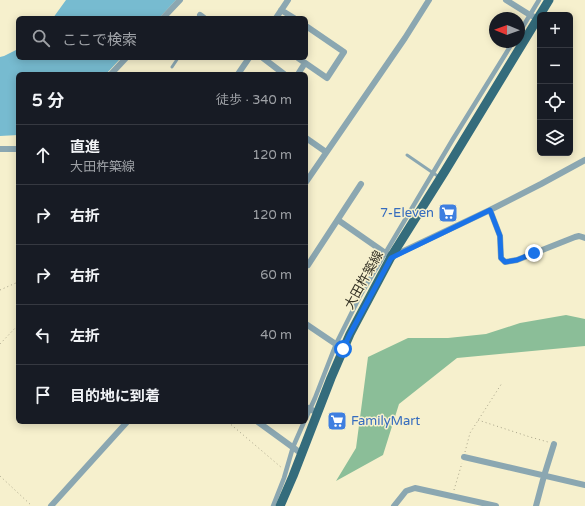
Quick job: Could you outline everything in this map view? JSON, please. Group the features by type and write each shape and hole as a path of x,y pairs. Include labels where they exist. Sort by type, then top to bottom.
{"main road":[{"name":"大田杵築線","path":"280,506 302,454 311,410 339,346 350,334 388,256 534,16 549,0"}],"street":[{"path":"165,16 180,0"},
{"path":"278,16 288,0"},
{"path":"308,179 405,38 429,0"},
{"path":"506,0 534,16"},
{"path":"525,26 534,16 539,0"},
{"path":"282,10 291,16"},
{"path":"301,60 327,78 344,52 308,27"},
{"path":"437,176 510,48"},
{"path":"113,72 124,60"},
{"path":"239,72 248,60"},
{"path":"266,60 281,72"},
{"path":"299,72 305,63"},
{"path":"308,139 326,152"},
{"path":"0,149 16,149"},
{"path":"338,220 388,256 490,210 542,184 585,160"},
{"path":"308,265 361,184"},
{"path":"490,210 500,236 501,258 505,262 517,260 575,237 579,236 585,238"},
{"path":"308,325 339,346"},
{"path":"51,506 125,424"},
{"path":"261,424 302,454"},
{"path":"273,506 286,472 293,448 303,424"},
{"path":"536,506 554,444"},
{"path":"464,457 585,485"},
{"path":"394,506 406,491 415,488 496,506"}],"lane":[{"path":"172,67 177,60"},
{"path":"406,155 437,176"}],"path":[{"path":"0,290 16,283"},
{"path":"0,344 16,326"},
{"path":"452,496 470,433 502,383"},
{"path":"478,420 530,438 554,444"},
{"path":"230,424 286,472"},
{"path":"0,476 32,506"}],"green space":[{"path":"566,315 585,319 585,346 457,358 399,404 383,455 336,481 356,448 368,357 408,338 448,338 486,334 520,323"}],"water":[{"path":"66,0 176,0 161,16 54,16"},
{"path":"16,50 16,60 119,60 108,72 16,72 16,135 0,136 0,57"}],"place":[{"name":"7-Eleven","path":"448,213"},
{"name":"FamilyMart","path":"337,421"}],"route":[{"path":"343,349 391,258 490,210 500,236 501,258 505,262 517,260 534,253"}]}
